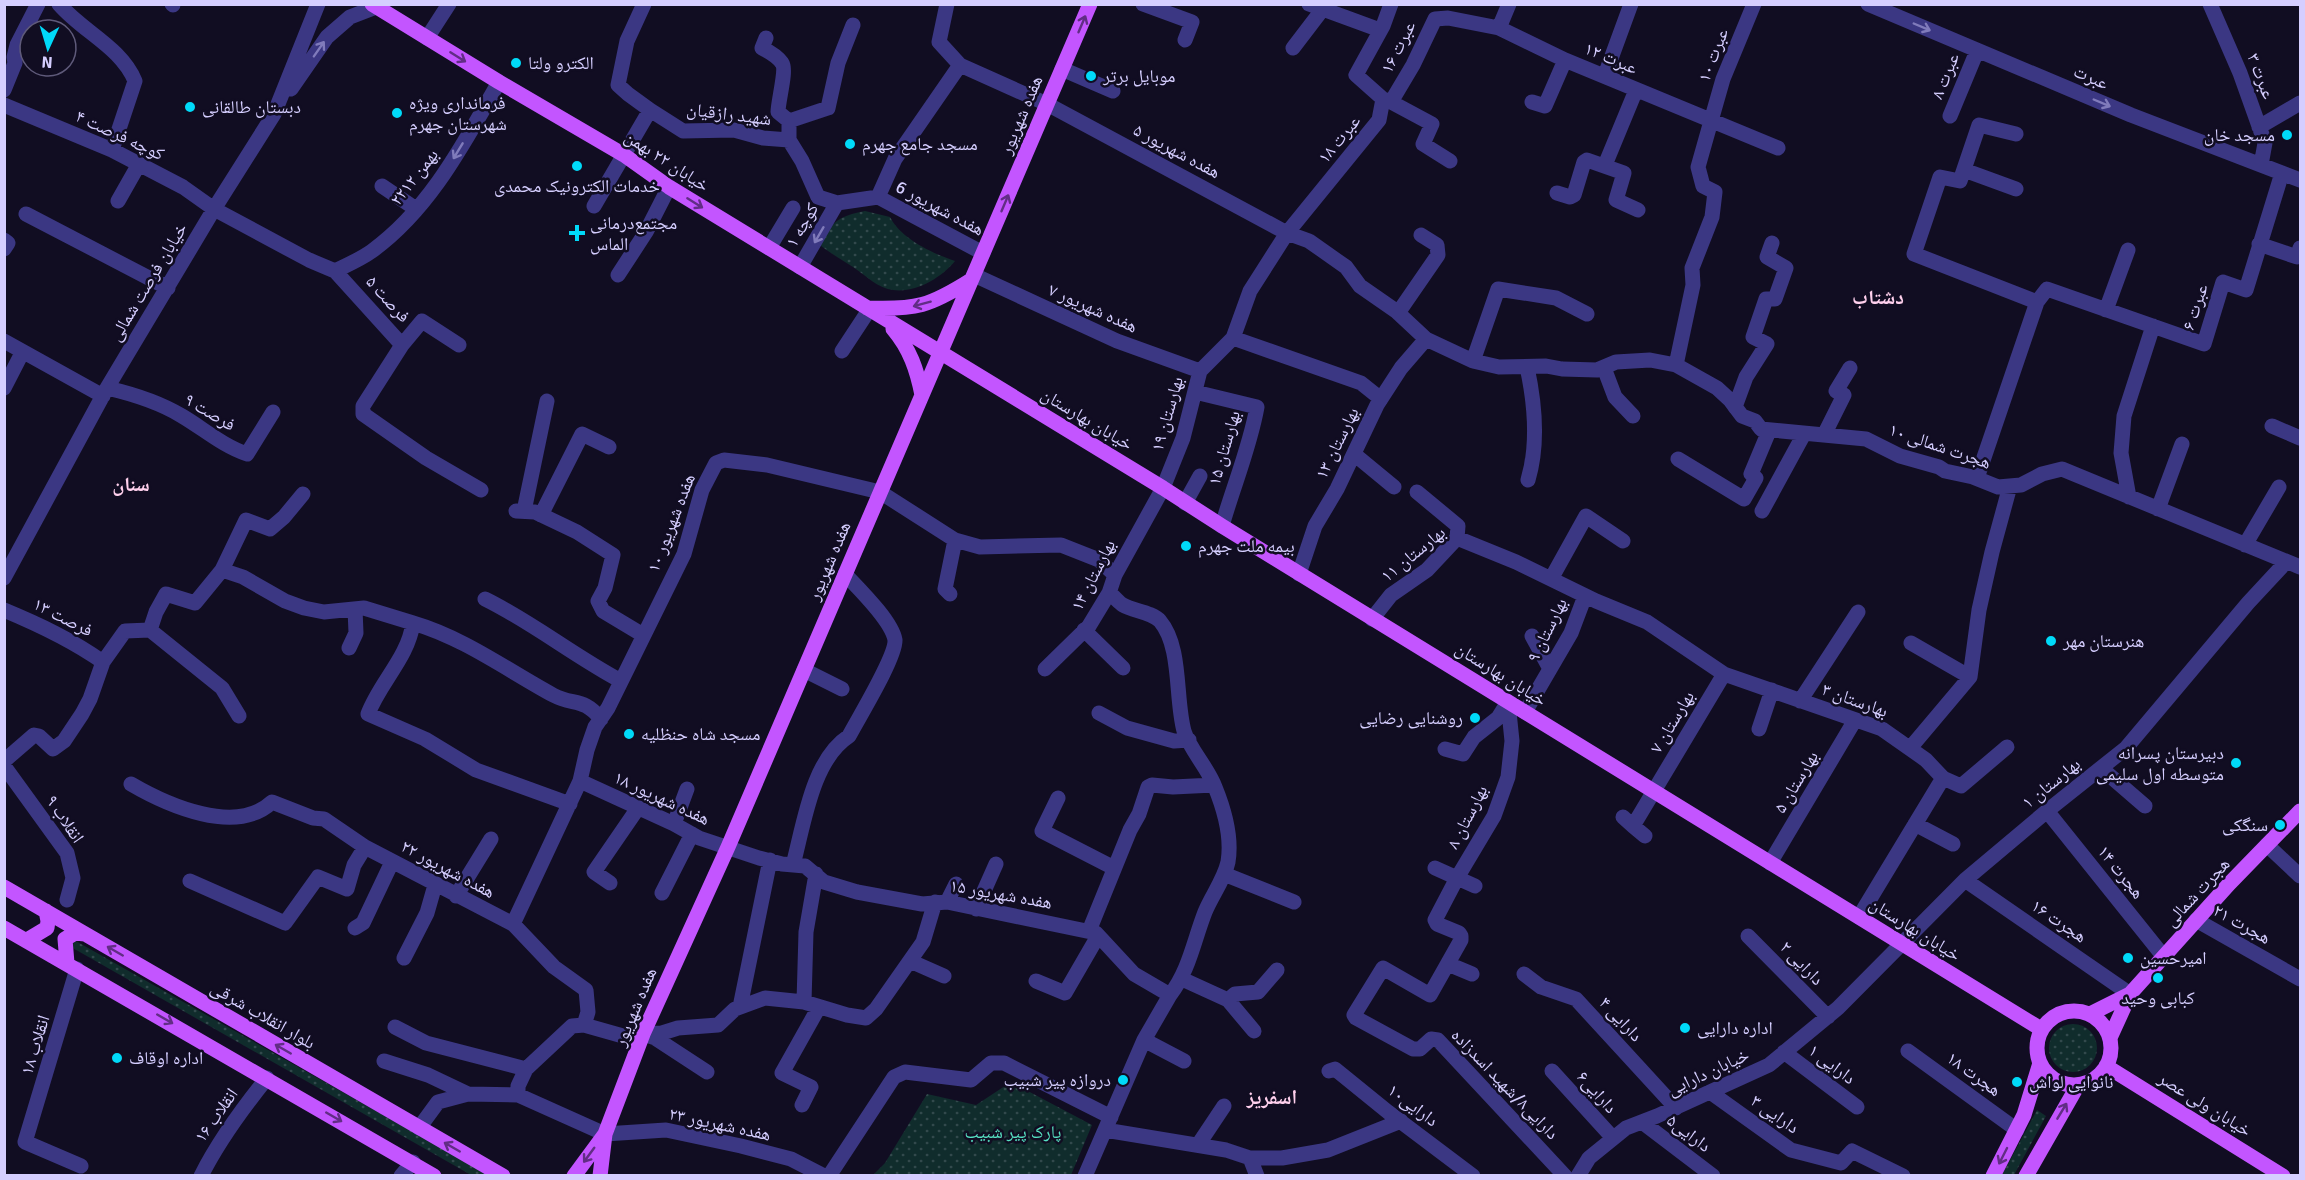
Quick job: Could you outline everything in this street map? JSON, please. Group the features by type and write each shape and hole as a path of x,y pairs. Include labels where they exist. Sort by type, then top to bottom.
{"main road":[{"name":"هفده شهریور","path":"600,1176 605,1134 644,1034 728,847 1090,4"},
{"name":"خیابان ۲۲ بهمن","path":"374,6 624,155 669,187 940,353"},
{"path":"868,309 904,309 940,300 972,277"},
{"path":"885,320 903,342 916,367 922,395"},
{"name":"خیابان بهارستان","path":"940,353 2041,1029"},
{"name":"هجرت شمالی","path":"2090,1014 2130,994 2196,920 2301,811"},
{"name":"بلوار انقلاب شرقی","path":"4,888 503,1176"},
{"path":"27,940 47,927 46,911"},
{"path":"4,928 434,1176"},
{"path":"72,966 65,939 75,933 85,934"},
{"path":"2110,1038 2102,1024 2090,1014 2068,1011 2048,1020 2041,1029 2037,1040 2037,1052 2040,1063 2055,1080 2078,1085 2089,1082 2106,1066 2110,1057 2110,1038 2130,994"},
{"path":"1993,1176 2024,1115 2040,1063"},
{"name":"خیابان ولی عصر","path":"2106,1066 2283,1176"},
{"path":"2026,1176 2078,1085"},
{"name":"هفده شهریور","path":"574,1176 605,1134"}],"street":[{"path":"5,88 15,63 17,45 38,4"},
{"path":"59,4 89,32 112,49 130,69 135,81 112,150"},
{"name":"خیابان فرصت شمالی","path":"4,578 105,392 214,209 274,114 318,4"},
{"path":"427,38 449,4"},
{"name":"شهید رازقیان","path":"644,4 627,41 618,85 650,110 683,131 734,130 763,138 789,140"},
{"path":"789,121 789,140 802,161 818,197 837,203 878,197 895,159 960,65 939,42 947,4"},
{"path":"1143,4 1192,22 1185,40"},
{"path":"1391,4 1356,75 1387,100 1432,124 1423,144 1450,161"},
{"path":"1499,28 1509,4"},
{"path":"1605,75 1631,4"},
{"name":"عبرت ۱۰","path":"1676,365 1694,285 1692,268 1712,217 1715,192 1703,186 1698,167 1723,78 1754,4"},
{"name":"عبرت","path":"1868,4 2131,115 2301,180"},
{"name":"عبرت ۳","path":"2210,4 2240,73 2265,143 2261,165"},
{"path":"274,114 327,37 350,17 374,6"},
{"path":"1293,48 1315,7 1380,30"},
{"name":"عبرت ۱۶","path":"1387,100 1413,65 1435,19 1448,18 1499,28"},
{"path":"789,121 828,108 838,63 853,25"},
{"name":"عبرت ۱۲","path":"1499,28 1565,60 1778,148"},
{"path":"766,38 762,48 782,62 784,69 778,112 789,121"},
{"name":"عبرت ۸","path":"1950,116 1977,51"},
{"path":"1532,102 1545,106 1565,60"},
{"name":"هفده شهریور ۵","path":"960,65 1047,104 1287,233 1309,241 1346,267 1360,286 1398,313 1426,339 1473,361 1499,367 1597,370 1616,362 1650,360 1676,365"},
{"path":"1062,69 1113,91"},
{"name":"۲۲بهمن ۱۲","path":"335,271 371,252 416,209 440,181 499,82"},
{"path":"1605,165 1636,90"},
{"name":"عبرت ۱۸","path":"1287,233 1379,120 1387,100"},
{"path":"2259,127 2301,103"},
{"name":"کوچه فرصت ۴","path":"4,105 112,150 183,188 214,209"},
{"path":"594,206 650,110"},
{"path":"1977,478 2037,302 1914,254 1940,177 1960,181 1979,125 2016,134"},
{"path":"1557,193 1574,195 1585,160 1624,172 1616,200 1638,210"},
{"path":"118,201 139,164"},
{"path":"1964,170 2016,189"},
{"name":"عبرت ۶","path":"2037,302 2047,289 2204,344 2223,282 2246,290 2282,173"},
{"path":"382,186 416,209"},
{"path":"618,275 646,232 669,187"},
{"name":"هفده شهریور 6","path":"878,197 983,253"},
{"name":"کوچه ۱","path":"800,267 837,203"},
{"path":"769,248 793,208"},
{"name":"فرصت ۵","path":"214,209 309,260 335,271 402,345 363,406 363,414 426,458 481,490"},
{"path":"27,214 168,288"},
{"name":"بهارستان ۱۹","path":"1163,488 1183,438 1200,371 1233,338 1250,291 1287,233"},
{"path":"1398,313 1438,255 1437,245 1421,235"},
{"path":"4,240 8,243 4,249"},
{"path":"1735,406 1746,377 1767,344 1753,337 1766,300 1775,299 1786,268 1767,257 1772,243"},
{"path":"2259,244 2297,257 2301,248"},
{"path":"2106,310 2128,250"},
{"name":"هفده شهریور ۷","path":"972,277 1117,341 1200,371"},
{"path":"1473,361 1498,289 1556,298 1587,314"},
{"path":"842,351 868,309"},
{"path":"402,345 422,321 459,345"},
{"path":"2129,497 2121,453 2124,416 2153,326"},
{"path":"1233,338 1361,383 1381,399"},
{"name":"بهارستان ۱۳","path":"1299,574 1315,526 1381,399 1401,368 1426,339"},
{"path":"4,341 22,353 105,392"},
{"path":"4,388 22,353"},
{"name":"هجرت شمالی ۱۰","path":"1676,365 1717,388 1742,416 1755,422 1761,429 1866,439 1900,456 1939,467 1944,471 1977,478 1998,487 2021,485 2042,474 2062,469 2301,567"},
{"path":"1527,367 1533,394 1534,431 1533,461 1528,480"},
{"path":"1604,368 1615,397 1633,416"},
{"path":"1824,435 1844,395 1836,391 1850,369"},
{"name":"فرصت ۹","path":"105,392 135,394 172,411 235,450 247,454 273,412"},
{"name":"بهارستان ۱۵","path":"1195,392 1257,407 1251,438 1239,468 1222,526"},
{"path":"547,401 520,511 535,512 577,532 613,555 605,588 598,602 603,611 643,635"},
{"path":"2272,426 2301,438"},
{"path":"1678,459 1744,499 1756,478 1751,474 1769,430"},
{"path":"541,515 582,434 609,447"},
{"path":"1762,511 1804,434"},
{"path":"2158,509 2182,444"},
{"path":"1354,454 1394,487"},
{"name":"هفده شهریور ۱۰","path":"580,781 595,727 608,708 684,554 702,490 716,463 724,460 767,465 880,492"},
{"path":"1185,503 1200,476"},
{"path":"1911,747 1970,677 1979,610 2010,486"},
{"path":"2245,545 2279,487"},
{"name":"بهارستان ۱۴","path":"1045,669 1084,630 1109,593 1115,575 1163,488"},
{"path":"880,492 955,540 980,547 1061,545 1099,560 1115,575"},
{"path":"1417,492 1458,526 1457,538"},
{"path":"150,630 156,612 166,594 195,603 222,570 246,520 270,529 284,517 303,494"},
{"path":"1551,579 1586,516 1623,541"},
{"name":"بهارستان ۱۱","path":"1372,619 1391,595 1427,570 1457,538 1516,562 1585,596"},
{"path":"950,594 945,589 955,540"},
{"name":"بهارستان ۱","path":"1902,944 1965,880 2126,748 2248,603 2286,562"},
{"path":"222,570 243,577 285,601 304,608 324,612 364,609 389,614 452,636 555,696 591,707 601,719"},
{"path":"793,865 822,766 841,741 849,736 889,664 895,640 885,620 845,574"},
{"path":"1085,1176 1144,1040 1177,986 1206,910 1228,861 1224,813 1214,785 1185,734 1179,705 1176,663 1169,636 1158,620 1121,604 1109,593"},
{"name":"بهارستان ۹","path":"1525,712 1571,633 1585,596"},
{"name":"بهارستان ۳","path":"1585,596 1647,622 1724,674 1882,729 1911,747 1942,778"},
{"path":"485,599 587,663 621,681"},
{"path":"350,648 356,633 355,609"},
{"name":"فرصت ۱۳","path":"4,610 52,630 103,662"},
{"path":"1800,701 1858,612"},
{"path":"413,623 404,652 373,700 368,714 424,739 476,770 570,804"},
{"path":"4,761 34,735 39,736 53,748 64,741 90,699 103,662 125,631 150,630 222,688 239,716"},
{"path":"1084,630 1124,669"},
{"path":"1532,636 1550,669"},
{"path":"1911,643 1970,677"},
{"path":"804,670 842,689"},
{"name":"بهارستان ۷","path":"1633,826 1724,674"},
{"path":"1759,729 1772,690"},
{"path":"1444,749 1463,754 1473,738 1498,718 1508,702"},
{"name":"بهارستان ۸","path":"1457,878 1494,816 1508,777 1512,741 1508,702"},
{"path":"1099,713 1127,728 1174,741 1189,740"},
{"name":"بهارستان ۵","path":"1770,863 1855,720"},
{"path":"1859,917 1942,778 1961,786 2007,747"},
{"name":"انقلاب ۹","path":"4,766 67,852 73,878 67,900"},
{"path":"2101,768 2145,806"},
{"path":"513,924 580,781"},
{"name":"هفده شهریور ۱۸","path":"580,781 692,834 728,847"},
{"name":"هفده شهریور ۲۲","path":"130,784 162,802 230,818 249,816 264,809 272,802 313,818 324,819 365,847 513,924 554,967 586,990 588,1012 584,1025"},
{"path":"1036,981 1065,993 1094,934 1114,868 1150,785 1173,787 1214,785"},
{"path":"674,824 687,789"},
{"path":"1058,798 1042,831 1114,868"},
{"path":"610,883 594,872 638,808"},
{"name":"هجرت ۱۴","path":"2048,811 2164,957"},
{"path":"1915,824 1953,844"},
{"path":"662,893 692,834"},
{"path":"456,896 491,839"},
{"path":"2267,845 2301,876"},
{"path":"190,881 285,923 318,878 347,889 354,866 365,847"},
{"name":"هفده شهریور ۱۵","path":"728,847 770,860 806,866 824,882 857,892 922,904 941,902 1094,934"},
{"path":"740,1007 770,860"},
{"path":"355,928 363,922 392,862"},
{"path":"976,909 996,864"},
{"path":"1436,868 1475,886"},
{"path":"804,1002 806,932 816,874"},
{"path":"1224,874 1294,902"},
{"name":"دارایی۸/شهید اسدزاده","path":"1457,878 1435,920 1461,936 1430,995 1383,968 1354,1015 1413,1049 1420,1049 1431,1039 1438,1040 1565,1176"},
{"name":"هجرت ۱۶","path":"1965,880 2130,994"},
{"path":"518,1095 518,1086 525,1069 573,1026 584,1025 630,1038 644,1034 718,1025 735,1009 765,998 804,1002 847,1015 866,1018 876,1009 923,942 941,902 956,884"},
{"path":"404,957 427,913 435,885"},
{"name":"هجرت ۲۱","path":"2196,920 2301,979"},
{"path":"1094,934 1134,974 1152,986 1177,986 1228,1000 1254,1031"},
{"name":"دارایی ۲","path":"1748,936 1827,1017"},
{"name":"خیابان دارایی","path":"1578,1176 1589,1158 1626,1128 1769,1065 1827,1017 1872,976 1902,944"},
{"path":"910,961 944,976"},
{"path":"1448,964 1472,974"},
{"name":"انقلاب ۱۸","path":"72,966 25,1142 81,1166"},
{"path":"1228,1000 1236,994 1258,992 1277,970"},
{"name":"دارایی ۴","path":"1524,974 1541,987 1576,999 1676,1107"},
{"path":"802,1105 811,1087 782,1073 819,1006"},
{"path":"395,1027 426,1043 525,1069"},
{"path":"644,1034 655,1038 707,1072"},
{"path":"1144,1040 1184,1060"},
{"name":"هجرت ۱۸","path":"1908,1051 2017,1130"},
{"name":"دارایی ۱","path":"1784,1052 1857,1107"},
{"path":"829,1176 894,1077 905,1072 971,1080 996,1061 1004,1063 1108,1123 1226,1150 1250,1158 1282,1158 1328,1150 1401,1121"},
{"path":"384,1062 428,1075 468,1094"},
{"name":"دارایی۱۰","path":"1329,1071 1335,1069 1473,1176"},
{"name":"دارایی۶","path":"1552,1071 1613,1138"},
{"name":"انقلاب ۱۶","path":"201,1176 236,1116 267,1078"},
{"name":"دارایی ۳","path":"1710,1092 1791,1150 1841,1163 1852,1151 1903,1176"},
{"path":"419,1128 438,1102 468,1094 518,1095 605,1134"},
{"path":"1198,1145 1224,1106"},
{"name":"دارایی۵","path":"1642,1122 1713,1176"},
{"name":"هفده شهریور ۲۳","path":"605,1134 666,1130 791,1159 824,1176"},
{"path":"1250,1158 1257,1176"},
{"path":"401,1176 413,1162"}],"green space":[{"path":"865,211 890,217 909,238 955,261 943,273 919,287 893,290 877,284 818,243 837,221 848,215"},
{"path":"74,940 489,1175 471,1175 71,947"},
{"path":"2068,1024 2078,1024 2090,1031 2097,1043 2097,1053 2090,1065 2078,1072 2068,1072 2053,1061 2049,1053 2049,1043 2060,1028"},
{"name":"پارک پیر شبیب","path":"1011,1082 1092,1125 1071,1175 873,1175 885,1163 927,1094 976,1105"},
{"path":"2037,1110 2046,1116 2014,1175 2002,1175"}],"place":[{"name":"الکترو ولتا","path":"516,63"},
{"name":"موبایل برتر","path":"1091,76"},
{"name":"دبستان طالقانی","path":"190,107"},
{"name":"فرمانداری ویژه شهرستان جهرم","path":"397,113"},
{"name":"مسجد خان","path":"2287,135"},
{"name":"مسجد جامع جهرم","path":"850,144"},
{"name":"خدمات الکترونیک محمدی","path":"577,166"},
{"name":"مجتمع‌درمانی الماس","path":"577,233"},
{"name":"بیمه ملت جهرم","path":"1186,546"},
{"name":"هنرستان مهر","path":"2051,641"},
{"name":"روشنایی رضایی","path":"1475,718"},
{"name":"مسجد شاه حنظلیه","path":"629,734"},
{"name":"دبیرستان پسرانه متوسطه اول سلیمی","path":"2236,763"},
{"name":"سنگکی","path":"2280,825"},
{"name":"امیرحسین","path":"2128,958"},
{"name":"کبابی وحید","path":"2158,978"},
{"name":"اداره دارایی","path":"1685,1028"},
{"name":"اداره اوقاف","path":"117,1058"},
{"name":"دروازه پیر شبیب","path":"1123,1080"},
{"name":"نانوایی لواش","path":"2017,1082"}],"district":[{"name":"دشتاب","path":"1878,297"},
{"name":"سنان","path":"131,484"},
{"name":"اسفریز","path":"1272,1097"}]}
